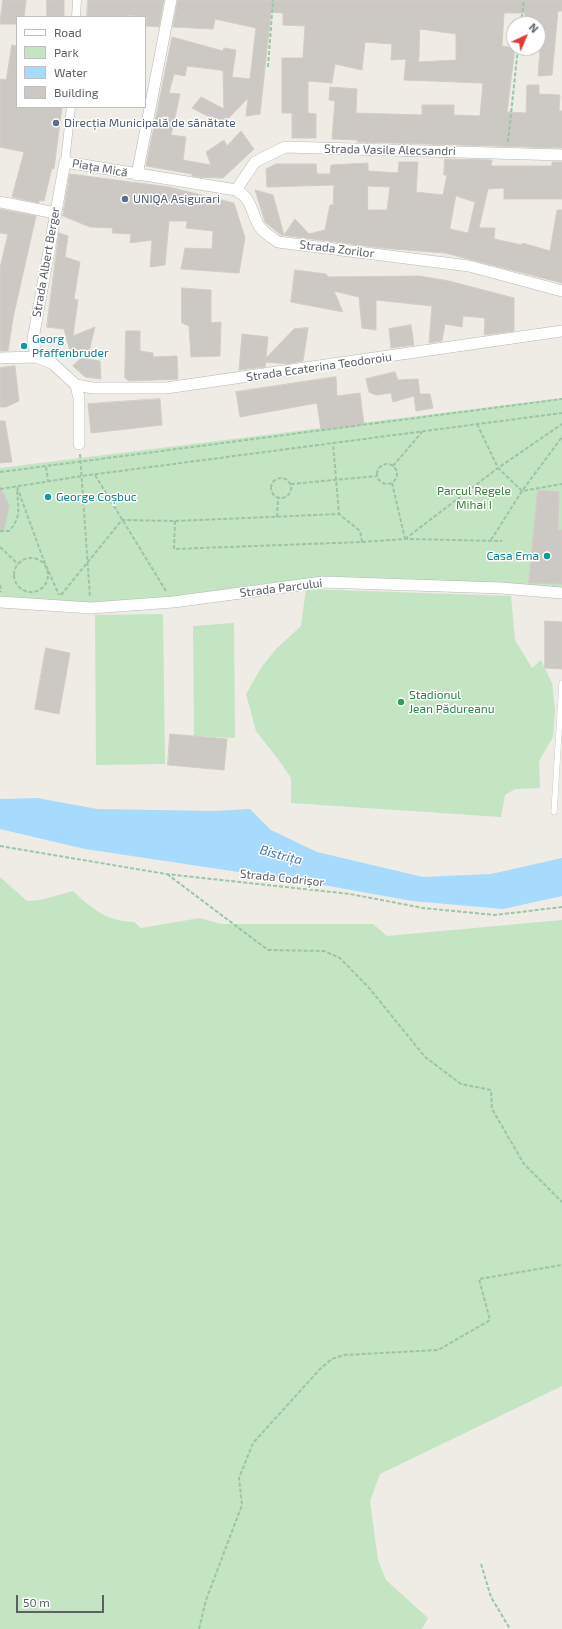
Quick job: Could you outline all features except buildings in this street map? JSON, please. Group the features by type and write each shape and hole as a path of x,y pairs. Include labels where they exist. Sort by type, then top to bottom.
{"street":[{"path":"76,16 77,0"},
{"name":"Piața Mică","path":"65,162 137,175 149,90 171,0"},
{"name":"Strada Albert Berger","path":"36,357 33,339 65,162 70,108"},
{"name":"Strada Vasile Alecsandri","path":"236,190 255,162 285,147 562,155"},
{"path":"137,175 236,190"},
{"name":"Strada Zorilor","path":"236,190 244,194 249,201 259,226 266,234 278,242 469,266 562,291"},
{"path":"0,202 55,213"},
{"name":"Strada Ecaterina Teodoroiu","path":"76,385 93,388 166,388 562,331"},
{"path":"0,358 36,357 52,363 76,385 79,398 79,444"},
{"name":"Strada Parcului","path":"0,602 94,608 173,602 324,582 500,588 562,593"}],"lane":[{"path":"554,812 562,683"}],"path":[{"path":"268,67 273,0"},
{"path":"522,16 524,0"},
{"path":"507,153 517,56"},
{"path":"0,472 562,399"},
{"path":"0,489 82,476 562,413"},
{"path":"477,424 498,468 522,491"},
{"path":"405,539 498,468 562,424"},
{"path":"393,466 422,431"},
{"path":"491,540 522,491 562,437"},
{"path":"334,443 338,514"},
{"path":"81,462 88,561 94,608"},
{"path":"392,483 383,484 377,476 378,470 383,465 393,466"},
{"path":"393,466 397,475 392,483 405,539"},
{"path":"46,467 48,482"},
{"path":"95,475 173,602"},
{"path":"291,484 290,494 285,498 278,498 271,491 273,481 283,478 291,484 377,476"},
{"path":"522,491 562,484"},
{"path":"17,487 46,567 60,596 122,520"},
{"path":"0,531 9,531 16,523 19,514 17,487"},
{"path":"277,517 278,498"},
{"path":"122,520 175,521 338,514 360,531 362,542"},
{"path":"175,521 174,549 405,539 502,541"},
{"path":"0,547 18,564"},
{"path":"28,558 33,558 43,563 46,567 48,578 46,584 38,592 32,593 20,589 16,585 14,574 18,564 28,558"},
{"name":"Strada Codrișor","path":"0,846 166,874 350,894 423,908 495,915 562,907"},
{"path":"166,874 268,950 324,951 340,958 370,989 425,1057 461,1084 491,1090 492,1109 524,1164 562,1202"},
{"path":"199,1629 206,1600 242,1505 239,1478 253,1443 322,1368 332,1359 344,1355 438,1350 490,1320 479,1279 562,1265"},
{"path":"481,1564 491,1597 510,1629"}],"green space":[{"name":"Parcul Regele Mihai I","path":"562,398 562,588 323,582 72,608 0,597 0,468"},
{"name":"Stadionul Jean Pădureanu","path":"306,589 511,596 515,640 532,668 541,660 552,683 555,710 553,737 539,761 540,788 515,789 505,795 501,817 291,803 291,778 256,731 246,694 261,668 276,649 301,626"},
{"path":"163,614 165,764 96,765 95,615"},
{"path":"234,623 235,738 194,736 193,626"},
{"path":"0,877 27,901 40,900 73,891 100,913 116,920 134,922 141,928 200,918 221,924 373,924 387,936 562,920 562,1386 380,1474 370,1501 378,1560 386,1580 428,1618 422,1629 0,1629"}],"water":[{"name":"Bistrița","path":"37,798 97,809 214,811 250,809 271,830 317,852 423,877 491,874 562,858 562,896 503,909 412,901 312,883 85,849 0,829 0,799"}],"place":[{"name":"Direcția Municipală de sănătate","path":"56,123"},
{"name":"UNIQA Asigurari","path":"125,199"},
{"name":"Georg Pfaffenbruder","path":"24,346"},
{"name":"George Coșbuc","path":"48,497"},
{"name":"Casa Ema","path":"547,556"},
{"name":"Stadionul Jean Pădureanu","path":"401,702"}]}
